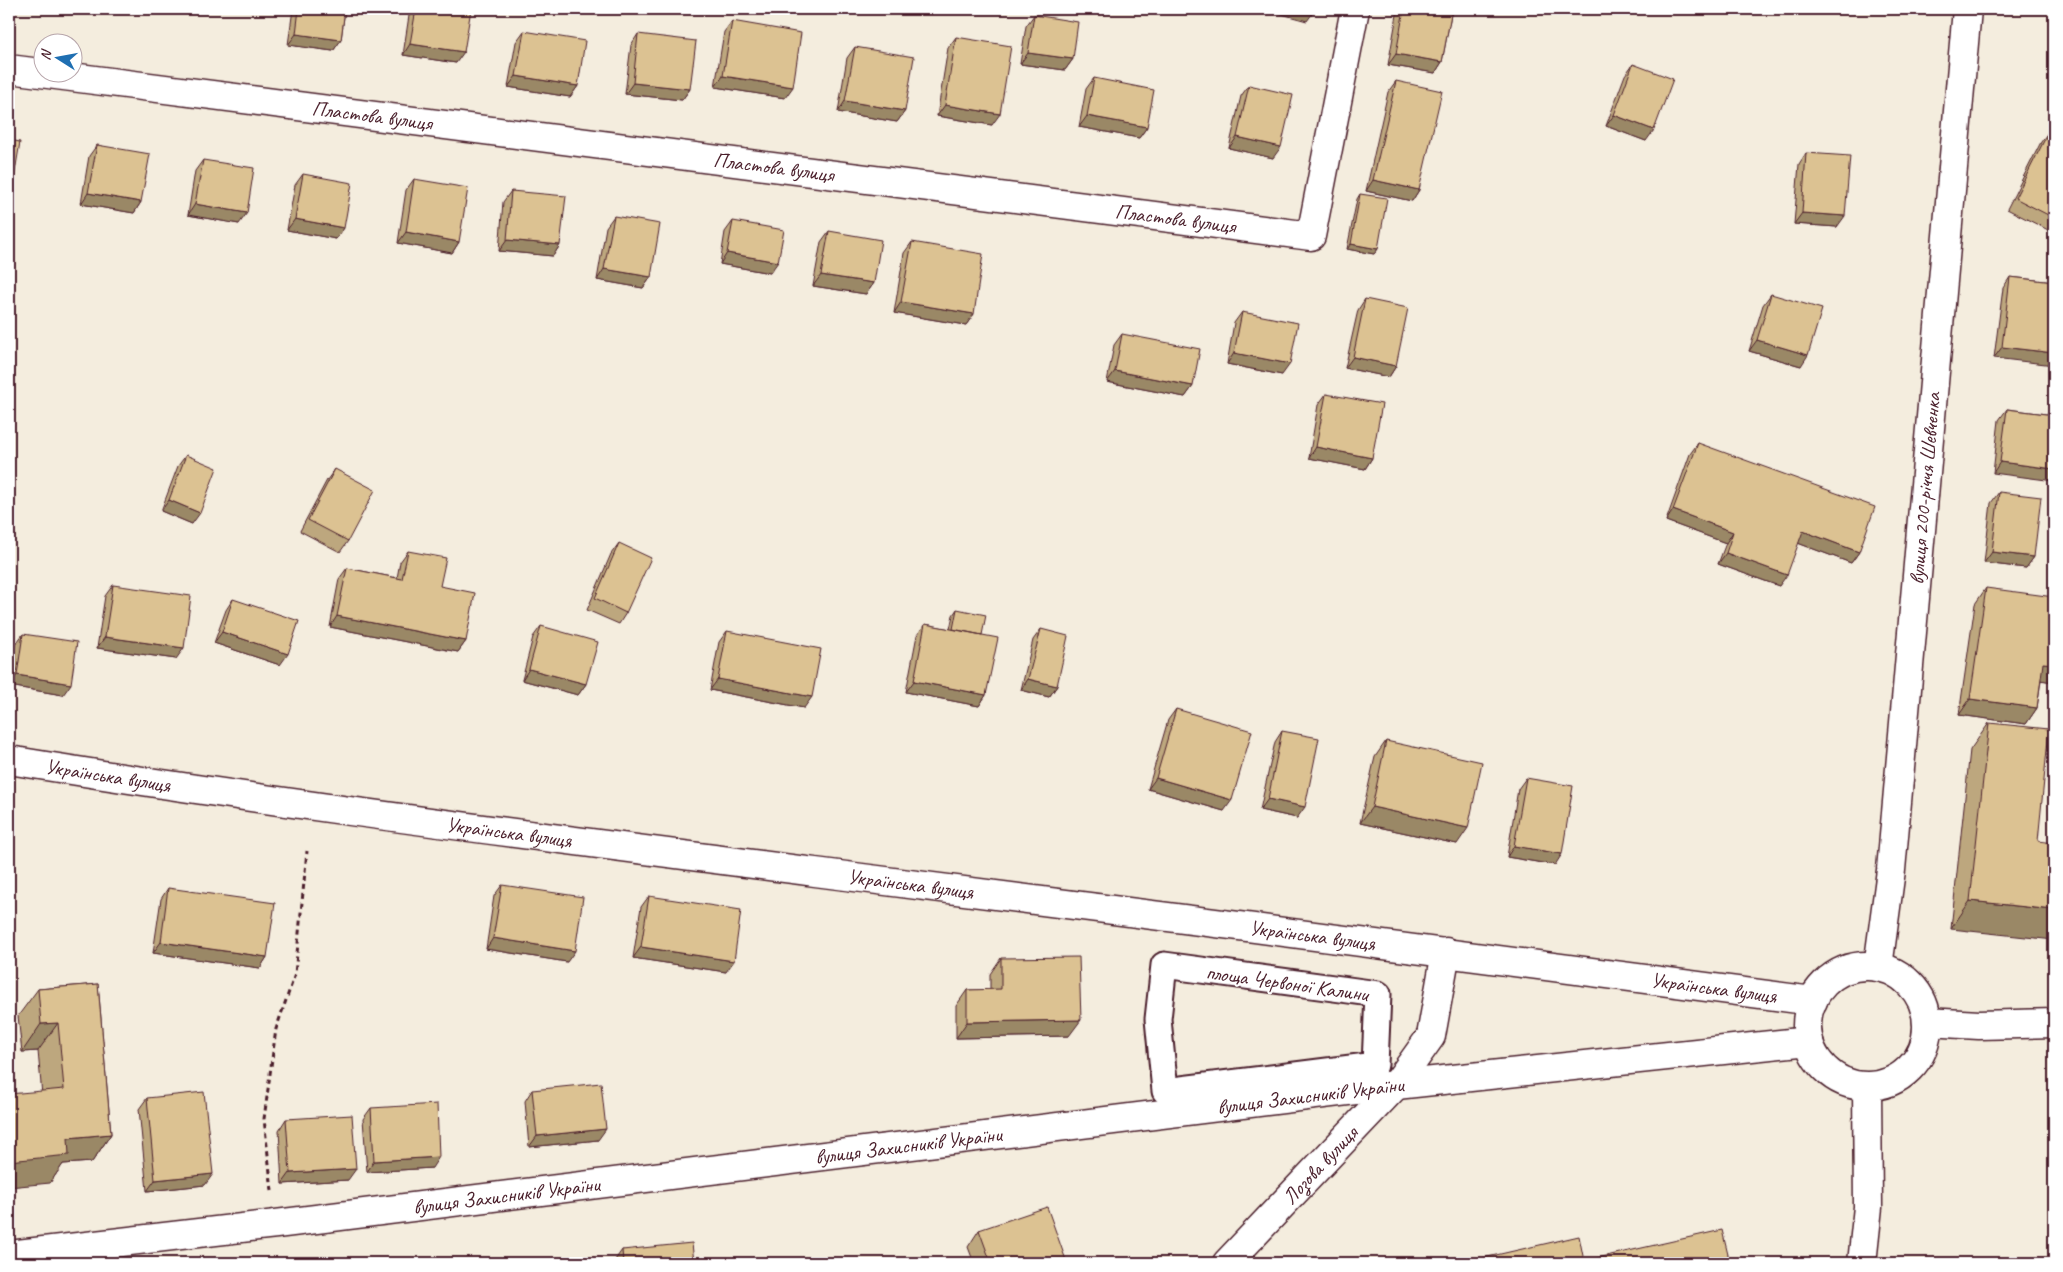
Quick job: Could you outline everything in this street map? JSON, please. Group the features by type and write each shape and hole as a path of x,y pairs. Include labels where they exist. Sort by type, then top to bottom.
{"street":[{"name":"Пластова вулиця","path":"9,69 1311,236 1355,9"},
{"name":"вулиця 200-річчя Шевченка","path":"1878,967 1891,870 1967,9"},
{"name":"Українська вулиця","path":"9,760 152,784 363,814 1446,952 1813,1001"},
{"name":"Лозова вулиця","path":"1227,1263 1396,1085 1431,1036 1446,952"},
{"name":"площа Червоної Калини","path":"1164,965 1378,994 1374,1065 1165,1091 1158,1019 1164,965"},
{"path":"1858,967 1878,967 1897,974 1912,986 1923,1003 1927,1022 1925,1042 1917,1060 1911,1067 1904,1074 1886,1083 1867,1087 1848,1083 1830,1074 1817,1059 1809,1041 1807,1021 1813,1001 1824,985 1840,973 1858,967"},
{"path":"1927,1022 1979,1025 2054,1022"},
{"name":"вулиця Захисників України","path":"9,1255 276,1224 1396,1085 1809,1041"},
{"path":"1862,1263 1868,1207 1867,1087"}],"path":[{"path":"276,1224 264,1119 276,1029 295,974 307,851"}],"building":[{"path":"299,9 345,9 341,40 296,34"},
{"path":"416,9 471,9 464,52 410,44"},
{"path":"1404,9 1452,9 1442,62 1396,54"},
{"path":"1034,15 1078,22 1073,59 1028,53"},
{"path":"732,21 801,33 793,87 723,76"},
{"path":"524,31 585,41 578,86 516,76"},
{"path":"638,34 696,41 690,89 633,83"},
{"path":"956,37 1011,46 1000,114 945,105"},
{"path":"855,47 914,57 905,111 845,101"},
{"path":"1633,64 1673,79 1654,130 1614,115"},
{"path":"1094,78 1154,90 1147,127 1087,116"},
{"path":"1396,81 1442,91 1419,190 1373,180"},
{"path":"1249,85 1293,95 1281,147 1237,137"},
{"path":"2049,131 2054,134 2054,218 2015,198"},
{"path":"9,140 20,142 13,184 9,183"},
{"path":"97,145 150,154 141,202 88,193"},
{"path":"1806,153 1850,156 1845,216 1802,213"},
{"path":"203,160 254,168 247,213 195,204"},
{"path":"303,174 352,183 344,228 295,219"},
{"path":"414,179 468,188 459,242 406,232"},
{"path":"511,191 566,196 560,245 507,240"},
{"path":"1360,194 1387,198 1378,249 1351,244"},
{"path":"614,216 660,224 651,277 604,269"},
{"path":"733,221 784,230 778,262 727,253"},
{"path":"829,231 881,240 874,283 821,275"},
{"path":"912,242 983,254 974,314 901,302"},
{"path":"2010,277 2054,282 2054,353 2002,347"},
{"path":"1771,294 1822,309 1808,355 1757,340"},
{"path":"1365,299 1408,308 1396,366 1353,357"},
{"path":"1242,312 1298,323 1290,364 1234,353"},
{"path":"1122,334 1200,349 1193,386 1115,371"},
{"path":"1326,394 1382,404 1372,458 1316,447"},
{"path":"2007,409 2054,415 2054,469 2000,462"},
{"path":"1698,443 1875,507 1859,552 1803,531 1787,575 1726,553 1733,532 1673,510"},
{"path":"186,455 217,468 200,513 169,500"},
{"path":"335,469 375,490 348,541 308,520"},
{"path":"1999,492 2041,497 2034,557 1992,552"},
{"path":"619,543 651,558 626,613 595,598"},
{"path":"408,551 446,558 440,586 475,593 466,641 337,616 347,568 402,579"},
{"path":"113,585 191,596 184,648 105,637"},
{"path":"1986,588 2054,597 2054,664 2043,663 2037,708 1970,699"},
{"path":"233,599 299,621 288,654 222,632"},
{"path":"957,609 986,615 982,635 953,629"},
{"path":"925,624 998,638 986,695 914,681"},
{"path":"541,626 598,642 586,684 529,669"},
{"path":"1041,629 1068,636 1057,686 1028,679"},
{"path":"727,631 821,649 812,697 718,679"},
{"path":"23,634 77,642 71,684 17,675"},
{"path":"1176,709 1252,731 1232,800 1156,778"},
{"path":"1989,723 2049,729 2038,841 2054,843 2054,910 1970,901"},
{"path":"1282,731 1319,738 1305,807 1268,799"},
{"path":"1386,741 1482,762 1468,828 1372,807"},
{"path":"1526,778 1573,786 1562,854 1514,846"},
{"path":"502,885 583,897 575,951 493,938"},
{"path":"168,888 275,903 267,957 161,942"},
{"path":"649,896 741,910 734,961 641,947"},
{"path":"1079,957 1081,1020 967,1022 967,990 1001,989 1001,958"},
{"path":"98,984 111,1134 68,1138 69,1155 9,1161 9,1094 64,1089 58,1023 41,1024 38,989"},
{"path":"601,1083 606,1129 537,1136 532,1090"},
{"path":"204,1092 213,1174 155,1180 147,1098"},
{"path":"437,1104 439,1157 374,1161 371,1108"},
{"path":"352,1115 356,1169 290,1173 286,1119"},
{"path":"1047,1207 1067,1263 991,1263 979,1230"},
{"path":"1722,1230 1730,1263 1485,1263 1483,1258 1579,1236 1584,1261"},
{"path":"692,1243 694,1263 623,1263 622,1250"}]}
